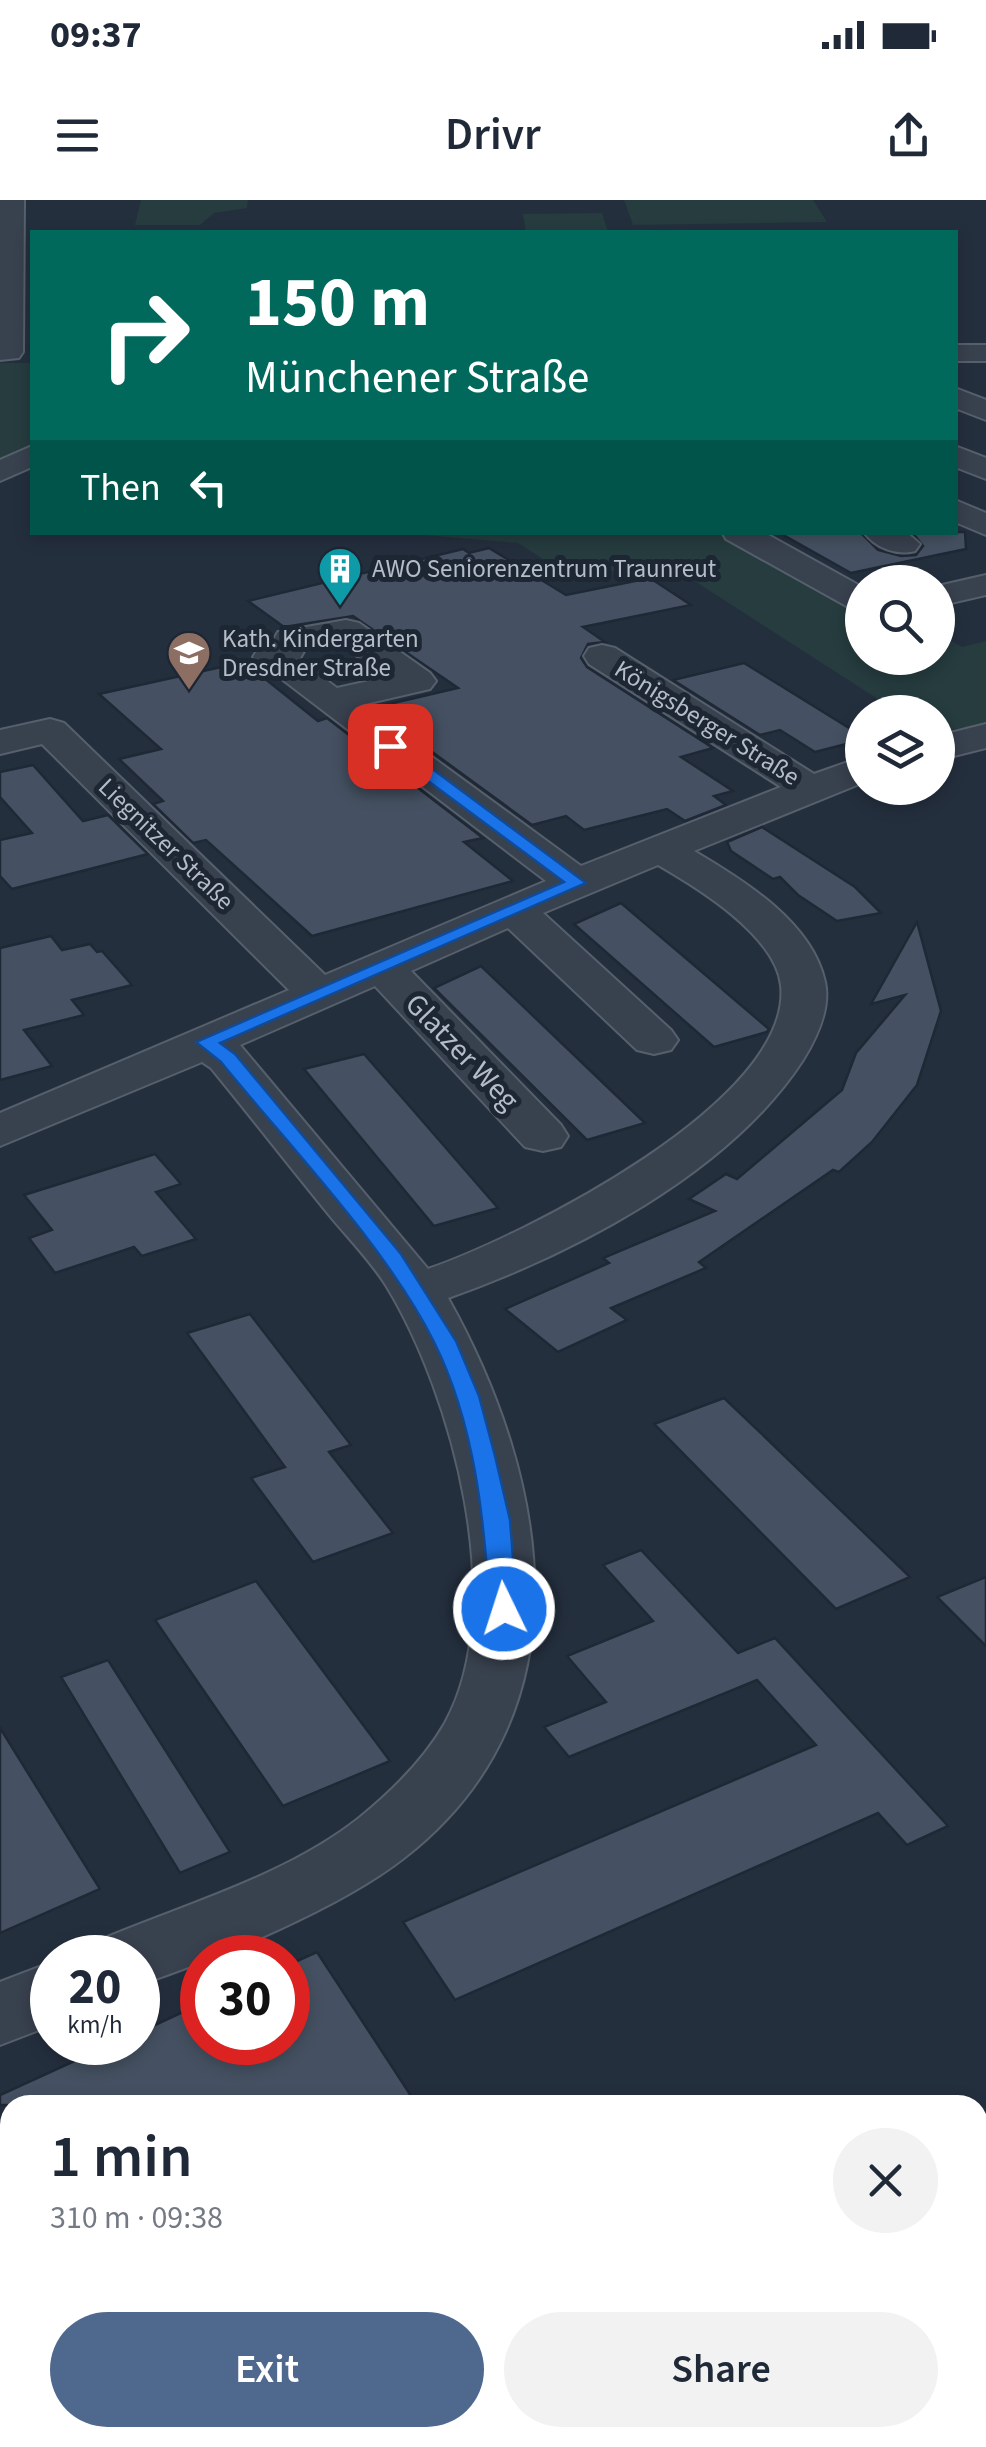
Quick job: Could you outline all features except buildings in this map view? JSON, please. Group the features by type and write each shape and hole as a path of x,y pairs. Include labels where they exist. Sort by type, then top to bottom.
{"street":[{"path":"0,352 9,352 12,200"},
{"path":"958,353 986,353"},
{"path":"958,397 986,411"},
{"path":"958,427 986,422"},
{"path":"0,472 30,456"},
{"path":"958,456 986,470"},
{"path":"958,511 986,525"},
{"path":"743,535 845,592"},
{"path":"955,592 986,585"},
{"path":"331,701 417,681 346,631 287,642 280,654 331,701 577,883"},
{"name":"Königsberger Straße","path":"602,656 812,790"},
{"name":"Liegnitzer Straße","path":"0,742 50,731 319,994"},
{"path":"955,744 986,736"},
{"path":"0,1131 577,883 845,776"},
{"path":"416,1291 447,1282 533,1244 623,1194 744,1105 785,1059 804,1020 804,983 783,942 741,902 660,849"},
{"path":"515,910 654,1040"},
{"name":"Glatzer Weg","path":"382,968 543,1136"},
{"path":"160,1945 334,1869 404,1819 464,1749 492,1686 504,1609 497,1520 468,1396 445,1341 416,1291 228,1058 206,1042"},
{"path":"0,2015 30,2002"}],"green space":[{"path":"141,200 248,200 247,208 214,213 200,225 135,225"},
{"path":"624,200 813,200 827,222 633,225"},
{"path":"602,213 607,230 526,230 523,214"},
{"path":"0,363 30,363 30,448 0,464"},
{"path":"424,535 736,535 845,594 845,675 955,675 955,643 962,647 986,641 986,725 955,729 955,695 872,695 671,566 568,575 518,543"}],"place":[{"name":"AWO Seniorenzentrum Traunreut","path":"340,607"},
{"name":"Kath. Kindergarten Dresdner Straße","path":"189,691"}],"route":[{"path":"390,746 577,883 206,1042 228,1058 393,1258 445,1341 468,1396 483,1456 497,1520 504,1609"}]}
